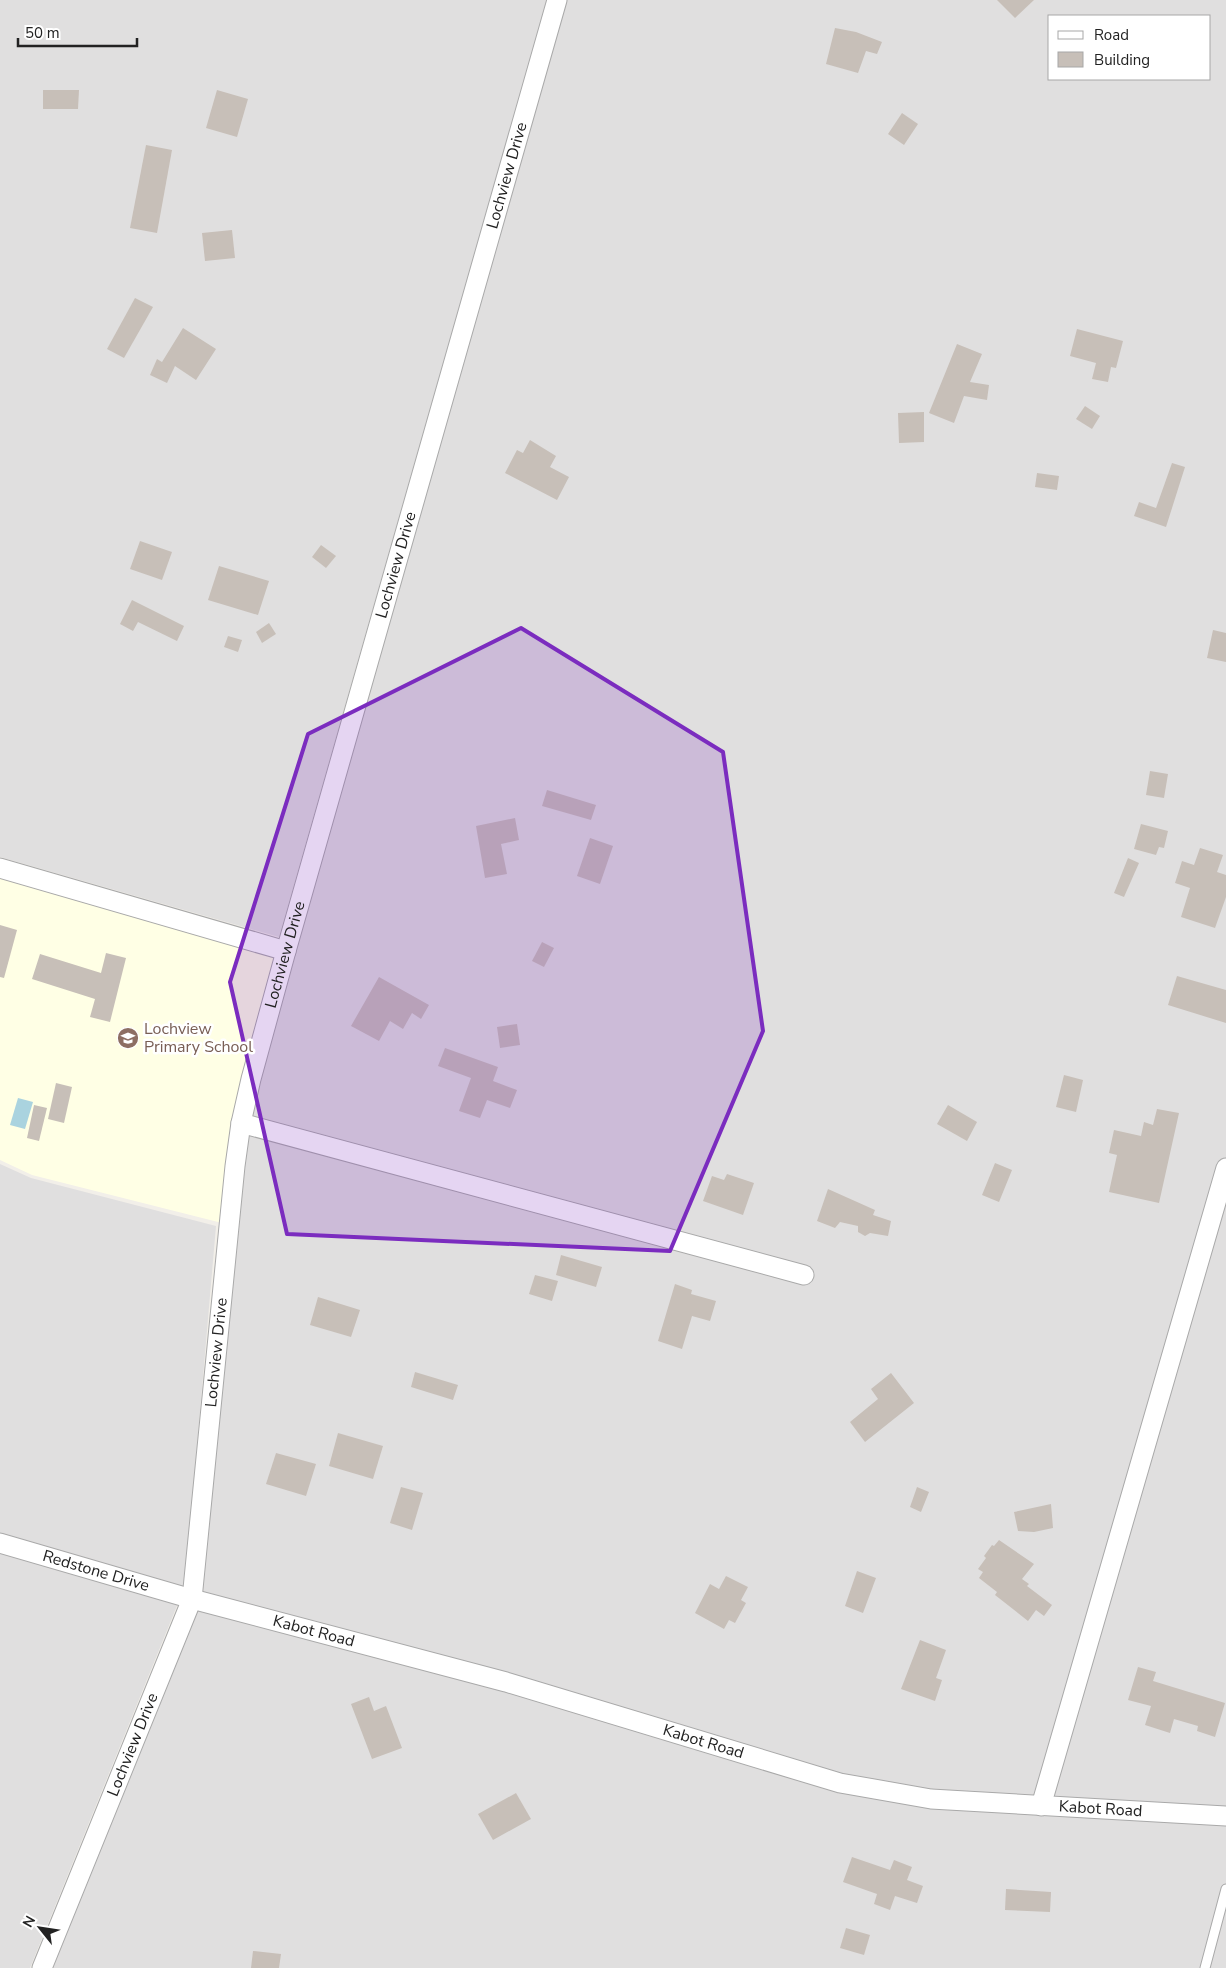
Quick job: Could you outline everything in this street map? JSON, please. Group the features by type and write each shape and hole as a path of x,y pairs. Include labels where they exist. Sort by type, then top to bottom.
{"street":[{"name":"Lochview Drive","path":"42,1968 192,1599 235,1166 241,1123 286,951 557,0"},
{"path":"0,868 286,951"},
{"path":"241,1123 804,1275"},
{"path":"1041,1806 1226,1168"},
{"name":"Redstone Drive","path":"0,1542 192,1599"},
{"name":"Kabot Road","path":"192,1599 506,1682 840,1783 931,1799 1226,1816"}],"lane":[{"path":"1205,1968 1226,1889"}],"highlighted area":[{"path":"521,628 723,752 763,1031 670,1251 287,1234 230,982 308,734"}],"shaded area":[{"path":"0,0 547,0 279,937 0,857"},
{"path":"565,0 1226,0 1226,1968 51,1968 197,1607 246,1131 292,953"},
{"name":"Lochview Primary School","path":"0,873 278,954 222,1223 32,1175 0,1160"},
{"path":"0,1164 31,1178 216,1226 185,1586 30,1968 0,1968"}],"water":[{"path":"18,1098 33,1102 25,1129 10,1125"}],"building":[{"path":"997,0 1034,0 1015,18"},
{"path":"835,28 856,32 882,42 877,54 866,51 858,73 826,64"},
{"path":"43,90 79,90 78,109 43,109"},
{"path":"217,90 248,99 237,137 206,128"},
{"path":"902,113 918,124 904,145 888,134"},
{"path":"146,145 172,150 157,233 130,228"},
{"path":"232,230 235,258 205,261 202,233"},
{"path":"135,298 153,307 124,358 107,349"},
{"path":"183,328 216,349 196,380 175,366 167,383 150,375 157,359 162,362"},
{"path":"1077,329 1123,341 1116,368 1111,367 1108,382 1092,379 1096,363 1070,356"},
{"path":"957,344 982,354 970,382 989,385 987,400 964,396 954,423 929,413"},
{"path":"1085,406 1100,416 1092,429 1076,419"},
{"path":"924,412 924,442 899,443 898,413"},
{"path":"530,440 556,456 550,467 569,477 557,500 505,473 517,450 523,453"},
{"path":"1172,463 1185,467 1166,527 1134,516 1139,502 1156,508"},
{"path":"1037,473 1059,476 1057,490 1035,487"},
{"path":"140,541 172,552 162,580 130,569"},
{"path":"321,545 336,556 326,568 312,557"},
{"path":"219,566 269,581 258,615 208,600"},
{"path":"132,600 184,626 177,641 138,622 133,631 120,624"},
{"path":"269,623 276,634 262,643 256,632"},
{"path":"1213,630 1226,633 1226,662 1207,658"},
{"path":"228,636 242,640 238,652 224,647"},
{"path":"1150,771 1168,774 1164,798 1146,795"},
{"path":"547,790 596,805 591,820 542,806"},
{"path":"515,818 519,840 501,844 507,874 485,878 476,826"},
{"path":"1141,824 1168,831 1164,848 1159,847 1156,855 1134,849"},
{"path":"590,838 613,846 600,884 577,876"},
{"path":"1200,848 1223,855 1217,872 1226,875 1226,897 1215,928 1181,917 1190,888 1175,883 1182,861 1194,865"},
{"path":"1128,858 1139,863 1124,897 1114,893"},
{"path":"0,925 17,930 4,978 0,977"},
{"path":"542,942 554,948 544,967 532,961"},
{"path":"106,953 126,958 110,1022 90,1017 95,999 32,979 40,954 101,973"},
{"path":"1177,976 1226,990 1226,1023 1168,1005"},
{"path":"379,977 429,1005 421,1019 412,1013 403,1029 390,1021 379,1041 351,1026"},
{"path":"517,1024 520,1045 500,1048 497,1027"},
{"path":"445,1048 498,1067 493,1081 517,1090 510,1108 487,1100 480,1118 459,1111 471,1078 438,1066"},
{"path":"1064,1075 1083,1080 1076,1112 1056,1107"},
{"path":"56,1083 72,1087 64,1123 48,1119"},
{"path":"34,1105 47,1108 39,1141 27,1138"},
{"path":"948,1105 977,1122 967,1141 937,1124"},
{"path":"1157,1109 1179,1113 1159,1203 1109,1192 1117,1155 1109,1153 1114,1130 1141,1136 1144,1122 1153,1125"},
{"path":"995,1163 1012,1170 999,1202 982,1195"},
{"path":"727,1174 754,1183 743,1215 703,1201 712,1176 724,1180"},
{"path":"828,1189 875,1210 873,1215 891,1221 888,1236 870,1233 865,1236 858,1232 858,1226 840,1222 835,1228 817,1221"},
{"path":"561,1255 602,1267 596,1287 556,1275"},
{"path":"535,1275 558,1281 552,1301 529,1294"},
{"path":"675,1284 692,1290 691,1294 716,1301 710,1321 692,1316 682,1349 658,1341"},
{"path":"318,1297 360,1310 351,1337 310,1325"},
{"path":"415,1372 458,1385 453,1400 411,1387"},
{"path":"891,1373 914,1403 865,1442 850,1422 878,1399 871,1389"},
{"path":"338,1433 383,1446 373,1479 329,1466"},
{"path":"276,1453 316,1464 306,1496 266,1484"},
{"path":"401,1487 423,1493 412,1530 390,1523"},
{"path":"917,1487 929,1492 921,1512 910,1507"},
{"path":"1051,1504 1053,1528 1034,1532 1018,1531 1014,1512"},
{"path":"999,1540 1034,1564 1022,1579 1029,1584 1027,1586 1052,1605 1044,1616 1036,1610 1028,1621 995,1595 997,1592 979,1578 983,1572 978,1569 986,1558 984,1556 992,1545 994,1546"},
{"path":"857,1571 876,1578 863,1613 845,1606"},
{"path":"726,1576 748,1587 741,1600 746,1603 735,1623 729,1620 724,1629 695,1613 710,1584 719,1589"},
{"path":"920,1640 946,1650 936,1678 942,1680 935,1701 901,1689"},
{"path":"1138,1667 1156,1672 1153,1681 1225,1703 1215,1737 1197,1731 1198,1726 1174,1719 1170,1733 1145,1725 1151,1706 1128,1700"},
{"path":"369,1697 374,1711 386,1706 402,1748 372,1759 351,1704"},
{"path":"516,1793 531,1819 493,1840 478,1814"},
{"path":"852,1857 890,1870 894,1860 912,1867 907,1880 923,1886 917,1903 895,1896 890,1910 874,1904 877,1894 843,1882"},
{"path":"1006,1889 1051,1892 1050,1912 1005,1910"},
{"path":"846,1928 870,1935 864,1955 840,1948"},
{"path":"253,1951 281,1954 279,1968 251,1968"}],"place":[{"name":"Lochview Primary School","path":"128,1038"}]}
